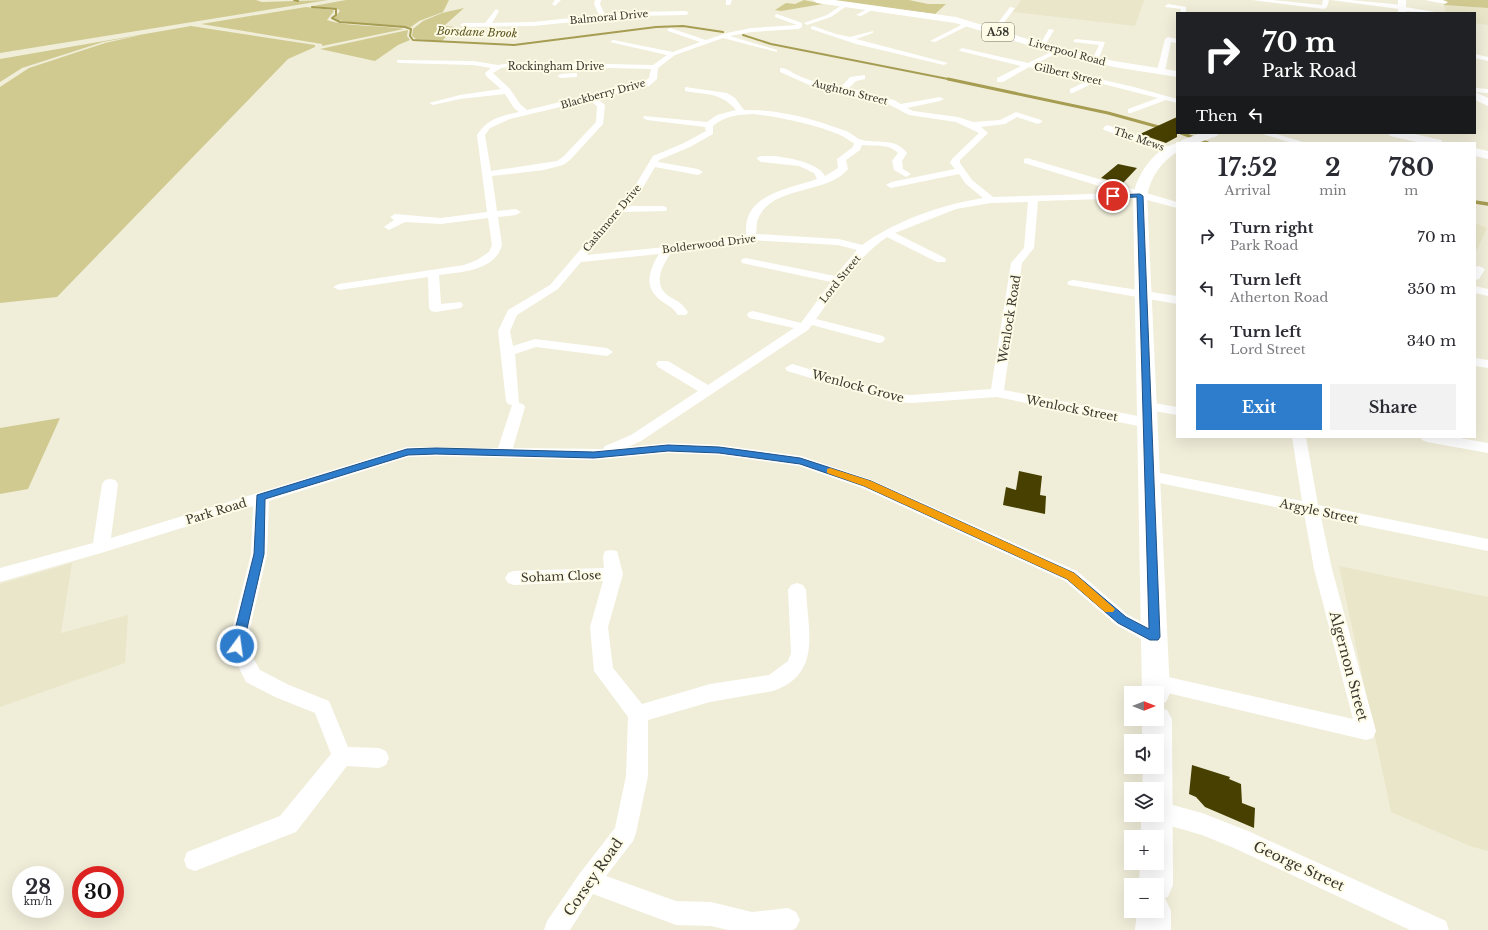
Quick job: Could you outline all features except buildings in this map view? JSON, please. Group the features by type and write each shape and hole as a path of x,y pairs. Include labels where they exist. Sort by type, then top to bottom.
{"main road":[{"name":"Liverpool Road","path":"817,0 848,6 924,14 969,23 1057,51 1096,60 1176,74"},
{"path":"1476,96 1488,103"},
{"path":"1189,142 1209,134"},
{"path":"1398,134 1433,142"},
{"path":"1156,686 1140,196 1142,184 1146,176 1163,155 1176,148"},
{"path":"1476,152 1488,155"},
{"path":"1157,726 1158,782"},
{"path":"1153,930 1154,918"}],"street":[{"path":"1255,0 1324,7 1326,0"},
{"path":"1334,0 1402,7 1432,12"},
{"path":"1428,0 1445,2"},
{"path":"597,2 603,17"},
{"path":"802,25 829,16 848,6"},
{"path":"815,27 842,14 848,6"},
{"path":"1168,6 1185,10"},
{"path":"995,31 1012,8"},
{"path":"859,15 871,9"},
{"path":"487,25 496,10"},
{"name":"Balmoral Drive","path":"463,25 533,26 641,13 686,10 684,21"},
{"path":"777,16 802,25 815,27 834,36 850,39 858,43 911,53 944,63"},
{"path":"933,41 969,23"},
{"name":"Blackberry Drive","path":"474,125 487,126 500,119 525,112 591,98 650,82 653,79 655,66 673,54 722,36 751,30 802,25"},
{"path":"670,30 706,42"},
{"path":"1042,46 1051,30"},
{"path":"850,39 871,32"},
{"path":"722,36 775,51"},
{"path":"1161,71 1168,38 1176,40"},
{"path":"1076,41 1103,43 1096,60"},
{"path":"613,42 673,54"},
{"name":"Gilbert Street","path":"962,50 1173,99"},
{"path":"1000,80 1057,51"},
{"path":"1476,56 1488,58"},
{"path":"399,61 410,63 464,60 498,67"},
{"name":"Rockingham Drive","path":"525,112 517,106 507,91 490,75 492,70 498,67 514,64 550,61 581,65 655,66"},
{"path":"561,76 576,76 581,65"},
{"name":"Aughton Street","path":"783,70 816,84 830,88 844,89 855,95 902,106 910,113 950,117 965,120 973,125"},
{"path":"844,89 854,79 862,77"},
{"path":"1073,91 1094,80"},
{"path":"688,89 724,95 732,100 742,112"},
{"path":"1476,90 1488,93"},
{"path":"431,103 460,97 507,91"},
{"path":"1476,95 1488,93"},
{"path":"486,174 557,166 567,158 600,122 601,106 591,98"},
{"path":"902,106 940,99"},
{"path":"1131,111 1173,99"},
{"name":"Cashmore Drive","path":"504,452 516,404 504,331 512,313 554,287 639,187 656,158 702,138 710,132 709,125 714,119 725,114 742,112 781,115 805,126 846,135 859,142"},
{"path":"973,125 1002,122 1016,114 1038,122"},
{"path":"647,118 709,125"},
{"path":"973,125 984,134 956,159 955,163 969,182 991,200"},
{"path":"328,293 338,283 433,273 473,266 494,253 497,245 481,135 487,126"},
{"name":"The Mews","path":"1107,128 1176,144"},
{"path":"1267,134 1298,142"},
{"path":"751,237 750,226 756,211 768,201 792,189 837,175 843,169 841,159 857,148 859,142 884,142 898,146 903,153 898,161 899,170 906,174"},
{"path":"762,158 801,163 818,171 822,180"},
{"path":"1027,161 1140,196 1176,205"},
{"path":"652,164 698,172"},
{"path":"891,185 961,171"},
{"name":"Lord Street","path":"600,454 636,438 806,323 850,264 864,249 886,234 954,206 991,200 1140,196"},
{"name":"Wenlock Road","path":"997,393 1017,263 1029,248 1033,198"},
{"path":"621,209 662,209"},
{"path":"389,227 399,218 441,221 516,212"},
{"path":"886,234 941,260"},
{"name":"Bolderwood Drive","path":"578,259 730,242 751,237 839,242 864,249"},
{"path":"666,250 654,270 655,285 661,296 676,302 682,312"},
{"path":"746,261 838,280"},
{"path":"433,273 436,311 457,305"},
{"path":"1073,283 1176,300"},
{"path":"1476,289 1488,293"},
{"path":"753,315 806,323 879,339"},
{"path":"508,352 535,343 607,352"},
{"path":"1476,362 1488,364"},
{"path":"663,364 707,390"},
{"name":"Wenlock Grove","path":"792,368 893,398 912,400 997,393"},
{"name":"Wenlock Street","path":"997,393 1148,414 1176,411"},
{"name":"Algernon Street","path":"1164,690 1366,731 1323,569 1299,438"},
{"path":"1433,438 1488,448"},
{"name":"Park Road","path":"0,575 101,547 407,452 436,451 600,454 668,448 712,450 800,461 867,484 1071,576 1122,620 1154,637"},
{"name":"Argyle Street","path":"1150,476 1488,545"},
{"path":"101,547 110,484"},
{"path":"261,498 259,554 237,646 253,676 282,691 322,708 342,756"},
{"name":"Soham Close","path":"514,578 612,565 599,627 604,670 638,714"},
{"path":"638,714 710,693 773,683 796,666 800,653 797,590"},
{"name":"Corsey Road","path":"556,930 588,881 625,833 637,776 638,714"},
{"path":"342,756 379,758"},
{"path":"195,860 288,824 342,756"},
{"name":"George Street","path":"1164,814 1202,824 1240,839 1437,930"},
{"path":"588,881 676,913 711,914 752,924 788,920"}],"shaded area":[{"path":"0,0 256,0 262,2 328,0 0,53"},
{"path":"346,0 449,0 443,12 419,21 411,27 347,22 334,18 340,11 338,9 313,6"},
{"path":"804,0 823,4 781,11 775,10 786,3 795,4"},
{"path":"825,0 909,0 928,4 946,4 935,14"},
{"path":"1021,0 1144,0 1135,26 1013,12"},
{"path":"1442,0 1488,0 1488,8 1444,5"},
{"path":"1444,5 1488,8 1488,25 1476,23 1476,12 1446,12"},
{"path":"306,7 334,11 327,20 335,22 404,29 322,46 322,44 201,24"},
{"path":"464,8 444,26 455,27 442,41 416,39 412,36 413,29 423,21 442,13"},
{"path":"191,26 315,45 315,47 288,59 57,297 0,303 0,87 29,68 105,43 141,35 103,42 22,68 0,82 0,59"},
{"path":"408,30 407,36 410,40 398,45 375,61 320,49"},
{"path":"1476,223 1487,228 1476,252"},
{"path":"60,418 28,489 0,494 0,428"},
{"path":"72,563 61,633 128,615 125,663 0,707 0,584"},
{"path":"1339,566 1488,597 1488,851 1470,846 1391,812"}],"waterway":[{"name":"Borsdane Brook","path":"294,0 298,1"},
{"name":"Borsdane Brook","path":"312,7 336,9 336,15 332,18 340,22 405,27 411,29 410,36 413,40 514,45 656,27 683,26 723,32"},
{"path":"743,35 771,44 949,79"},
{"path":"949,79 953,80"},
{"path":"949,79 1108,113 1176,132"},
{"path":"1184,134 1205,142"},
{"name":"Borsdane Brook","path":"1476,202 1488,204"}],"slow traffic":[{"path":"830,471 867,484 990,538 1071,576 1109,609"}],"route":[{"path":"237,646 259,554 261,498 407,452 504,452 594,455 668,448 719,450 800,461 867,484 990,538 1071,576 1122,620 1154,637 1140,196 1113,196"}]}
